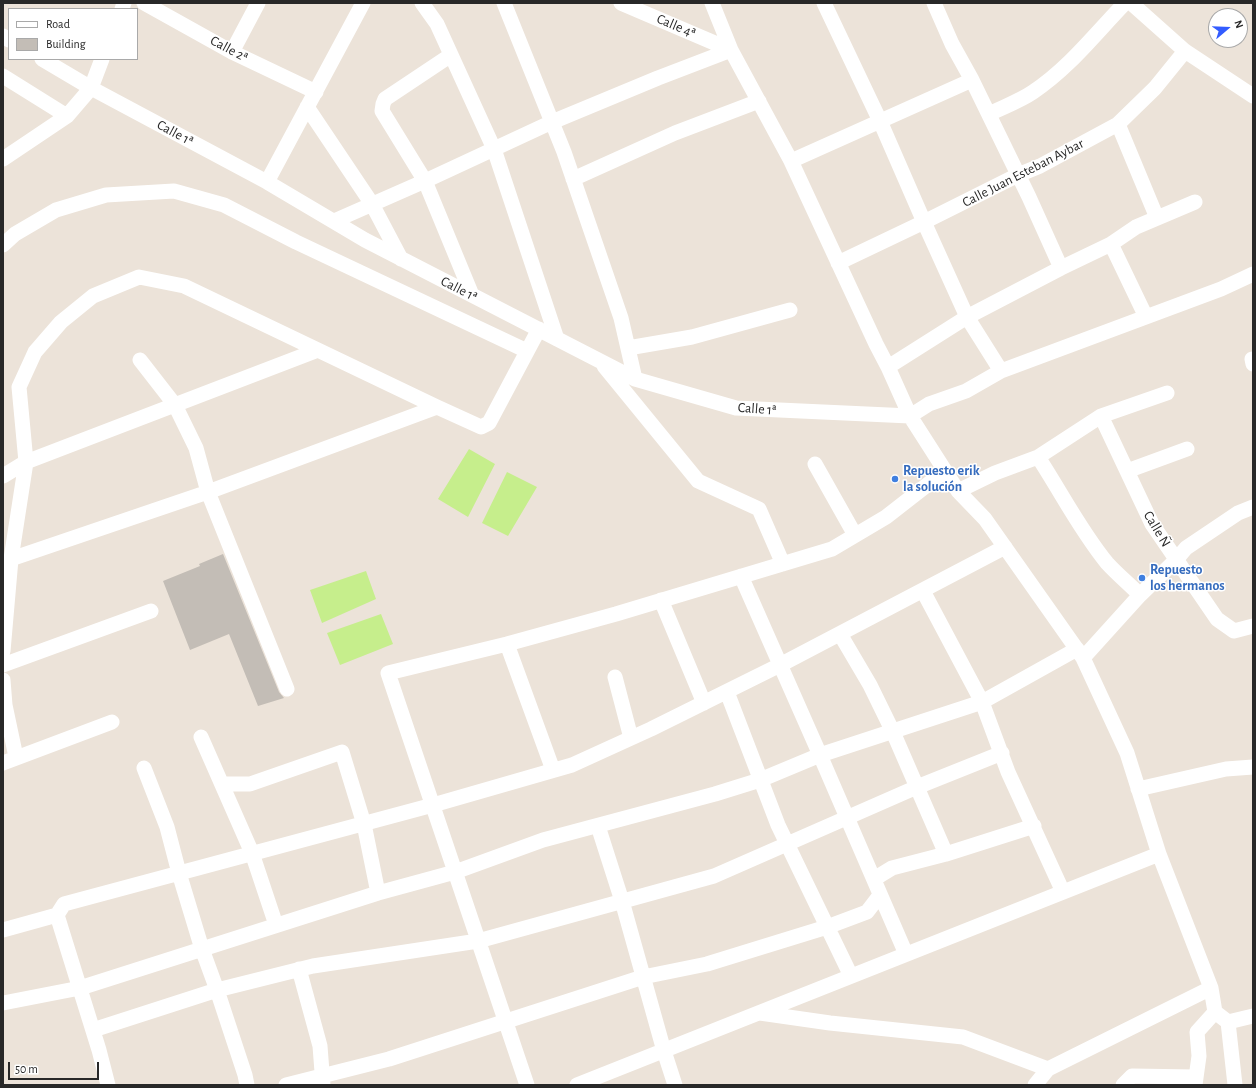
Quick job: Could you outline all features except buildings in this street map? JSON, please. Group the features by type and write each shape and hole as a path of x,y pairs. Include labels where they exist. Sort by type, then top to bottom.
{"street":[{"name":"Calle 2ª","path":"144,3 232,52 316,92"},
{"path":"232,52 258,3"},
{"path":"267,182 364,3"},
{"path":"422,3 437,24 494,149 557,339"},
{"path":"504,3 552,122 573,179 621,318 635,379"},
{"name":"Calle 4ª","path":"621,3 732,50"},
{"path":"712,3 732,50 791,162 910,416 958,491 985,519 1080,653 1127,753 1159,854 1211,988 1215,1012 1228,1022 1235,1085"},
{"path":"824,3 880,121 967,316 1001,371"},
{"path":"934,3 952,44 972,80 1029,197 1061,268"},
{"path":"989,114 1032,93 1054,77 1070,62 1124,3"},
{"path":"1132,3 1185,50 1250,89"},
{"path":"334,222 552,122 658,78 732,50"},
{"name":"Calle Juan Esteban Aybar","path":"838,263 1018,175 1040,166 1118,124 1155,88 1185,50"},
{"path":"451,55 385,99 382,111 425,181 472,295"},
{"name":"Calle 1ª","path":"44,60 91,88 267,182 365,240 635,379 736,408 910,416"},
{"path":"3,159 67,116 91,88 102,60"},
{"path":"3,76 67,116"},
{"path":"791,162 972,80"},
{"path":"573,179 675,133 759,101"},
{"path":"308,107 372,204 401,259"},
{"path":"1118,124 1157,218"},
{"path":"3,245 15,234 56,210 106,195 174,191 224,205 296,242 527,351"},
{"path":"888,367 967,316 1111,244 1136,227 1195,202"},
{"path":"1111,244 1146,317"},
{"path":"910,416 929,404 966,391 1001,371 1221,289 1253,274"},
{"path":"3,651 11,559 26,462 19,387 36,352 61,322 93,296 139,276 184,286 481,427 489,423 539,329"},
{"path":"628,348 692,337 790,310"},
{"path":"3,476 26,462 318,350"},
{"path":"140,360 175,405 196,448 208,492 287,689"},
{"path":"600,361 698,481 759,509 783,564"},
{"path":"958,491 995,473 1038,457 1101,416 1167,393"},
{"path":"11,559 208,492 437,407"},
{"name":"Calle Ñ","path":"1101,416 1152,524 1217,619 1234,631 1253,626"},
{"path":"1127,471 1187,449"},
{"path":"1038,457 1086,534 1108,563 1140,595"},
{"path":"815,464 855,536"},
{"path":"527,1085 388,672 507,644 616,614 832,549 886,517 945,470"},
{"path":"3,1003 80,988 378,893 455,872 544,840 715,794 760,780 820,756 982,702 1080,653 1176,560 1186,548 1238,514 1253,507"},
{"path":"3,930 57,915 64,904 364,824 572,765 704,703 780,665 1005,547"},
{"path":"741,576 906,954"},
{"path":"923,590 982,702 1008,772 1063,892"},
{"path":"661,600 704,703"},
{"path":"3,665 151,610"},
{"path":"840,634 870,685 893,732 946,854"},
{"path":"507,644 553,770"},
{"path":"615,677 631,738"},
{"path":"3,680 9,760 112,722"},
{"path":"726,692 778,825 851,976"},
{"path":"201,737 252,853 276,926"},
{"path":"222,784 250,784 342,752 364,824 378,893"},
{"path":"93,1030 217,990 298,969 478,941 714,876 846,817 1002,753"},
{"path":"1138,789 1226,769 1253,767"},
{"path":"144,768 168,827 179,873 202,949 245,1075 246,1085"},
{"path":"598,826 622,901 675,1085"},
{"path":"874,879 892,868 946,854 1034,826"},
{"path":"577,1085 603,1080 664,1051 1159,854"},
{"path":"286,1085 323,1080 643,977 707,964 827,927 867,912 880,895"},
{"path":"57,915 93,1030 108,1085"},
{"path":"298,969 320,1046 323,1080"},
{"path":"1035,1085 1048,1069 1211,988"},
{"path":"1123,1085 1132,1076 1195,1081 1199,1056 1197,1032 1215,1012"},
{"path":"759,1013 963,1037 1048,1069"},
{"path":"1228,1022 1253,1016"}],"green space":[{"path":"469,449 495,464 468,517 438,499"},
{"path":"507,472 537,487 508,536 482,523"},
{"path":"366,571 376,599 322,623 310,590"},
{"path":"381,614 393,644 340,665 327,633"}],"place":[{"name":"Repuesto erik la solución","path":"895,479"},
{"name":"Repuesto los hermanos","path":"1142,578"}]}
